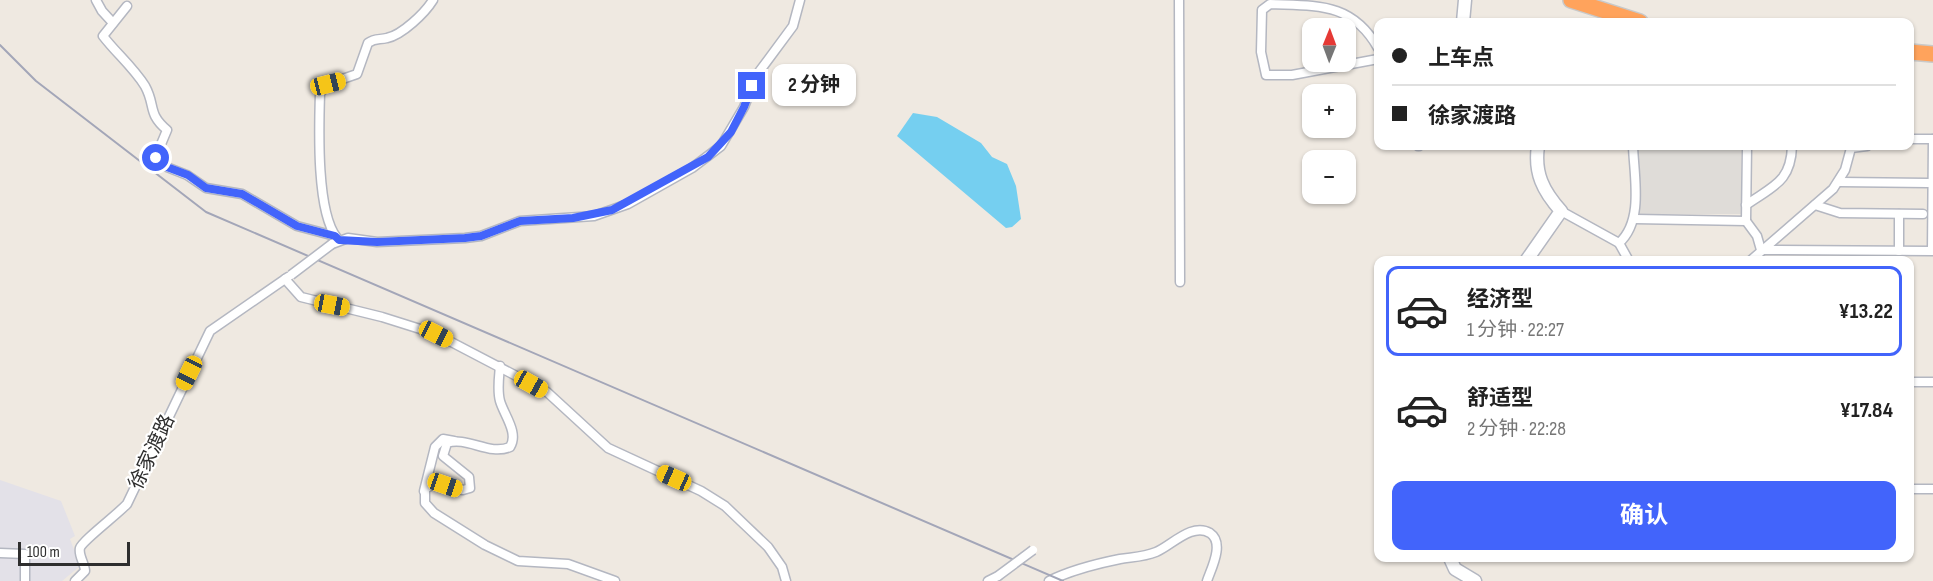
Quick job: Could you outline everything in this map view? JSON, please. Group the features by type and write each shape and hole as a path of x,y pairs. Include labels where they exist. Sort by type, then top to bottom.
{"highway":[{"path":"1571,0 1605,6 1631,18"},
{"path":"1914,52 1933,54"}],"street":[{"path":"96,0 102,11 113,22"},
{"path":"335,240 322,185 319,146 320,93 328,84 357,74 368,43 378,38 390,37 406,27 422,16 433,0"},
{"path":"127,6 104,33 104,38 124,57 144,85 155,119 168,130 157,154 159,164 188,175 206,188 242,194 297,226 335,240 377,242 465,238 481,236 520,221 594,216 628,204 692,168 721,146 744,107 756,76 793,26 800,0"},
{"path":"1179,0 1180,282"},
{"path":"1463,18 1465,0"},
{"path":"1374,40 1370,33 1355,19 1340,10 1324,6 1269,2 1265,5 1260,17 1261,52 1266,75 1293,75 1374,60"},
{"path":"1761,250 1932,250 1930,213 1933,139 1914,139"},
{"path":"1538,150 1536,169 1540,183 1561,211 1619,243 1626,256"},
{"path":"1619,243 1630,234 1635,219 1633,150"},
{"path":"1747,150 1746,221 1756,236 1761,250"},
{"path":"1746,206 1782,180 1791,165 1792,150"},
{"path":"1755,256 1840,182 1850,150"},
{"path":"1840,182 1931,181"},
{"path":"1815,205 1840,213 1930,213"},
{"path":"1530,256 1561,211"},
{"path":"1899,214 1899,251"},
{"path":"1635,219 1746,221"},
{"path":"335,240 288,277 301,297 418,328 500,366 547,392 608,448 717,500 768,547 782,567 786,581"},
{"name":"徐家渡路","path":"75,581 85,571 80,553 82,543 116,516 127,504 210,331 288,277"},
{"path":"500,366 500,401 513,433 513,444 500,450 447,439 439,441 427,471 423,493 428,508 504,555 518,561 568,564 615,581"},
{"path":"1914,382 1933,382"},
{"path":"423,493 433,484 463,490 470,488 469,477 442,456 447,443 457,441"},
{"path":"1914,489 1933,489"},
{"path":"1049,581 1082,567 1148,555 1184,535 1201,530 1210,533 1215,538 1216,547 1207,581"},
{"path":"988,581 998,576 1034,546"},
{"path":"0,553 25,554 25,581"},
{"path":"1452,562 1455,568 1475,581"}],"shaded area":[{"path":"1638,150 1741,150 1741,214 1637,214"},
{"path":"0,480 61,501 75,536 70,539 80,566 62,581 0,581"}],"water":[{"path":"913,113 937,117 981,143 992,157 1007,164 1016,186 1021,219 1012,227 1006,228 897,136"}],"railway":[{"path":"0,45 36,81 206,212 1063,581"}],"route":[{"path":"156,158 159,164 188,175 206,188 213,191 242,194 297,226 335,236 339,240 348,238 377,242 465,238 481,236 520,221 594,216 628,204 692,168 721,146 744,107 752,86"}]}
